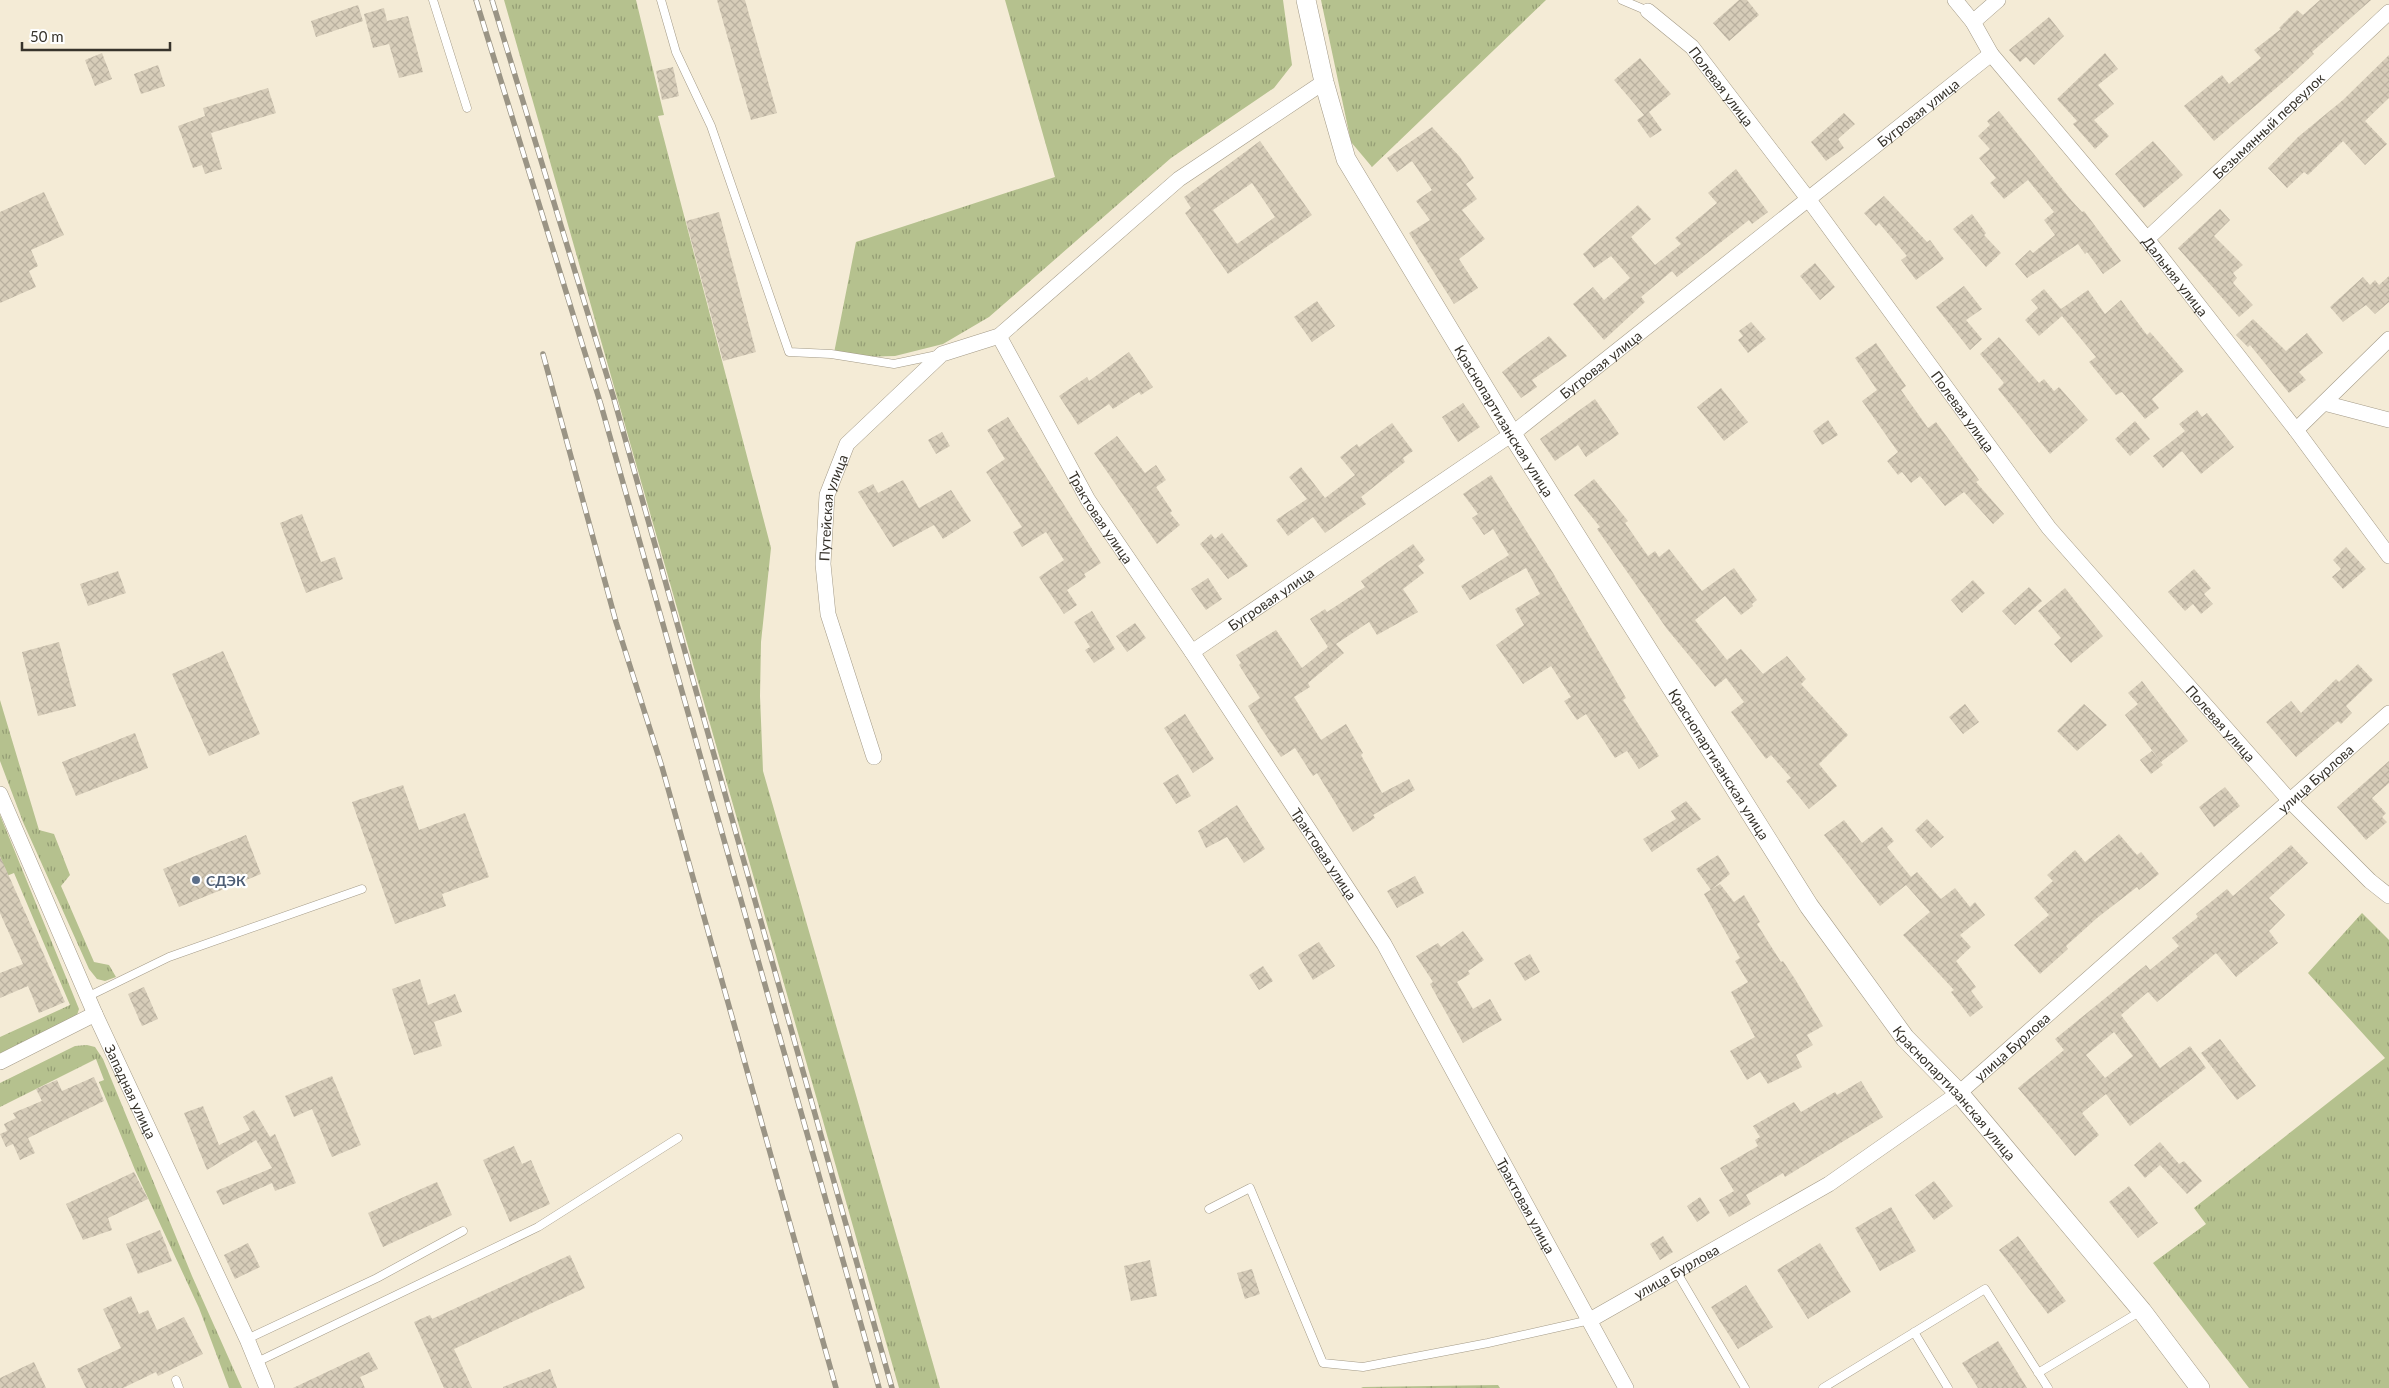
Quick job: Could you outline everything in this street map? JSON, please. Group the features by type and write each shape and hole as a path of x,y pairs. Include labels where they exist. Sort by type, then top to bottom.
{"street":[{"name":"Краснопартизанская улица","path":"1306,0 1324,82 1346,159 1512,434 1809,906 1905,1038 1959,1093 2142,1311 2200,1388"},
{"name":"Дальняя улица","path":"1955,0 1973,22 1992,54 2147,239 2296,430 2389,556"},
{"path":"1973,22 1998,0"},
{"name":"Полевая улица","path":"1648,11 1692,47 1809,200 2049,528 2291,802 2370,881 2389,896"},
{"name":"Безымянный переулок","path":"2147,239 2389,12"},
{"name":"Бугровая улица","path":"1192,652 1512,434 1992,54"},
{"path":"999,336 1179,179 1324,82"},
{"name":"Путейская улица","path":"874,756 828,614 824,564 827,495 847,444 942,354 999,336"},
{"name":"Трактовая улица","path":"999,336 1088,500 1192,652 1384,944 1626,1388"},
{"path":"2296,430 2389,339"},
{"path":"2324,403 2389,420"},
{"name":"улица Бурлова","path":"1590,1320 1830,1184 1959,1093 2389,714"},
{"name":"Западная улица","path":"0,794 96,1014 247,1339 267,1388"},
{"path":"0,1062 96,1014"}],"lane":[{"path":"433,0 467,108"},
{"path":"661,0 676,52 712,126 789,352 831,354 894,364 942,354"},
{"path":"1622,0 1648,11"},
{"path":"89,996 168,957 362,889"},
{"path":"257,1362 538,1227 678,1138"},
{"path":"1209,1209 1250,1188 1323,1363 1363,1367 1488,1343 1590,1320"},
{"path":"247,1339 377,1278 463,1231"},
{"path":"1676,1271 1745,1388"},
{"path":"1825,1387 1985,1289 2048,1388"},
{"path":"2038,1373 2142,1311"},
{"path":"1914,1332 1948,1388"},
{"path":"176,1380 179,1388"}],"green space":[{"path":"504,0 636,0 664,115 658,116 771,548 761,642 760,696 763,771 940,1388 899,1388"},
{"path":"1005,0 1283,0 1292,65 1274,88 1171,158 989,317 943,344 895,356 860,357 834,353 856,242 1055,177"},
{"path":"1321,0 1546,0 1372,167 1351,142"},
{"path":"0,700 39,830 54,834 70,875 61,886 94,962 109,965 116,977 105,981 97,979 89,969 23,822 0,761"},
{"path":"0,815 79,1009 77,1015 0,1055 0,1037 70,1005 14,873 4,877 0,869"},
{"path":"2362,913 2389,940 2389,1388 2249,1388 2153,1263 2206,1224 2194,1208 2385,1058 2308,973"},
{"path":"87,1045 95,1047 103,1059 192,1276 242,1388 229,1388 199,1308 135,1170 99,1082 104,1080 96,1059 0,1107 0,1083 75,1046"},
{"path":"1498,1385 1500,1388 1361,1388 1363,1387"}],"building":[{"path":"717,0 745,0 777,113 751,120"},
{"path":"1739,0 1747,0 1759,15 1729,41 1713,23"},
{"path":"2320,0 2371,0 2312,52 2314,54 2288,78 2214,141 2184,106 2222,75 2229,84 2261,58 2254,50 2281,29 2279,28 2297,10 2303,15"},
{"path":"358,5 363,21 316,37 311,21"},
{"path":"384,8 387,21 408,16 423,72 399,78 389,44 373,48 364,14"},
{"path":"2049,17 2064,36 2034,65 2026,57 2020,62 2009,50"},
{"path":"102,53 112,79 95,86 85,60"},
{"path":"2105,53 2118,69 2098,85 2114,104 2094,120 2109,136 2095,149 2073,124 2077,121 2057,99"},
{"path":"2389,55 2389,98 2365,121 2387,144 2365,165 2343,141 2308,175 2304,172 2287,188 2268,168 2298,137 2343,100"},
{"path":"1640,58 1671,94 1649,112 1662,130 1650,138 1637,120 1644,115 1614,80"},
{"path":"158,65 165,86 141,94 134,74"},
{"path":"673,67 679,96 662,100 656,71"},
{"path":"268,88 276,113 211,133 222,169 205,174 202,165 193,168 178,126 205,116 203,108"},
{"path":"1999,111 2071,200 2082,212 2084,211 2121,261 2103,274 2087,252 2085,254 2078,244 2027,278 2015,264 2030,250 2033,253 2055,235 2044,220 2054,212 2028,180 2004,199 1990,183 1996,178 1979,158 1990,149 1978,136 1990,125 1987,121"},
{"path":"1844,113 1855,124 1838,139 1844,148 1826,161 1811,142"},
{"path":"1432,127 1460,157 1474,178 1466,184 1477,199 1462,210 1485,239 1459,259 1478,288 1454,304 1409,233 1430,220 1416,201 1432,190 1412,161 1397,172 1387,158"},
{"path":"1260,141 1312,215 1228,274 1185,213 1191,208 1184,197","holes":["1252,183 1275,217 1237,244 1213,210"]},
{"path":"2153,141 2183,175 2144,208 2115,174"},
{"path":"1736,169 1768,212 1752,224 1749,220 1677,277 1672,271 1641,297 1645,302 1604,340 1573,304 1593,287 1604,300 1630,278 1611,256 1594,268 1583,254 1638,205 1651,219 1631,237 1655,265 1681,244 1675,238 1717,203 1708,193"},
{"path":"44,192 64,235 31,250 38,266 29,271 36,287 0,303 0,212"},
{"path":"1884,196 1927,242 1930,240 1944,259 1916,280 1901,260 1907,256 1879,223 1876,226 1864,213"},
{"path":"2220,209 2230,220 2214,236 2243,265 2233,273 2237,278 2233,283 2253,305 2239,317 2178,248"},
{"path":"719,212 756,352 723,361 686,221"},
{"path":"1972,214 1986,233 1984,235 2001,253 1986,267 1953,229"},
{"path":"1815,263 1835,287 1820,300 1800,276"},
{"path":"2389,276 2389,302 2375,314 2366,305 2343,322 2330,307 2363,277 2370,285 2375,280 2379,285"},
{"path":"1964,286 1982,309 1966,320 1982,339 1970,350 1936,307"},
{"path":"2044,289 2061,309 2088,290 2105,314 2121,300 2147,335 2150,332 2184,371 2152,399 2159,408 2145,419 2122,392 2116,395 2089,362 2096,357 2062,316 2039,336 2025,320 2038,308 2031,300"},
{"path":"1317,301 1335,326 1312,342 1294,317"},
{"path":"2253,319 2286,351 2307,333 2323,353 2299,372 2306,380 2289,393 2250,345 2248,347 2236,335"},
{"path":"1751,322 1766,339 1748,353 1738,340 1743,336 1739,331"},
{"path":"1549,336 1567,356 1532,380 1537,387 1521,398 1502,372"},
{"path":"1999,337 2039,383 2044,379 2054,391 2059,387 2088,420 2050,454 1998,389 2004,383 1980,354"},
{"path":"1876,343 1906,386 1901,390 1928,428 1936,422 1979,480 1976,482 2004,514 1993,524 1964,492 1945,506 1920,476 1911,483 1902,472 1898,475 1887,461 1898,452 1862,401 1877,390 1855,358"},
{"path":"1129,352 1153,387 1141,395 1139,392 1113,409 1109,404 1078,425 1059,396 1087,377 1089,381"},
{"path":"1721,388 1748,422 1724,441 1697,407"},
{"path":"1595,399 1619,434 1586,457 1578,445 1555,461 1540,439"},
{"path":"1463,403 1480,427 1458,442 1442,417"},
{"path":"2197,410 2202,417 2207,413 2234,447 2201,474 2182,451 2163,468 2153,456 2185,431 2179,424"},
{"path":"1008,417 1101,563 1084,574 1086,577 1067,590 1077,605 1064,614 1039,577 1064,560 1046,532 1022,547 1013,532 1022,527 986,472 1005,459 987,430"},
{"path":"1828,420 1838,435 1822,445 1813,431"},
{"path":"2135,421 2150,439 2130,456 2115,439"},
{"path":"1392,423 1413,451 1403,458 1405,462 1361,497 1366,504 1325,533 1313,517 1288,536 1276,520 1307,499 1289,477 1301,467 1325,498 1355,475 1340,457 1357,444 1359,447"},
{"path":"942,432 950,446 936,454 928,440"},
{"path":"1117,436 1145,473 1156,465 1166,480 1156,487 1172,511 1170,513 1180,525 1157,544 1094,453"},
{"path":"1491,475 1553,573 1626,698 1623,700 1659,756 1639,769 1627,751 1615,758 1586,714 1577,720 1564,701 1571,697 1551,666 1523,684 1496,645 1524,625 1515,609 1540,594 1526,568 1470,600 1461,586 1509,555 1493,529 1484,535 1472,518 1478,514 1463,494"},
{"path":"1594,479 1628,521 1625,523 1648,556 1655,551 1659,557 1669,549 1702,591 1734,568 1757,600 1752,604 1753,606 1741,615 1725,596 1695,620 1727,660 1741,649 1763,674 1787,656 1806,679 1801,684 1848,735 1819,764 1837,786 1809,809 1786,781 1791,778 1771,755 1766,759 1731,712 1744,702 1726,678 1715,687 1667,629 1597,529 1600,527 1574,495"},
{"path":"903,480 919,508 951,490 971,521 943,539 934,525 893,547 858,492 873,484 878,493"},
{"path":"302,514 321,562 335,557 343,579 306,593 280,523"},
{"path":"1222,533 1248,566 1228,579 1200,544 1211,534 1215,539"},
{"path":"1413,544 1425,560 1418,566 1424,573 1403,589 1418,612 1377,635 1369,622 1336,644 1344,653 1308,683 1310,687 1294,697 1321,740 1346,724 1363,753 1361,755 1382,793 1409,779 1415,790 1373,815 1375,818 1353,832 1317,773 1313,776 1295,748 1281,757 1261,728 1248,706 1260,698 1239,665 1241,663 1236,655 1276,630 1302,668 1328,647 1310,619 1325,609 1327,612 1365,587 1361,581"},
{"path":"2346,547 2366,569 2343,589 2332,577 2341,569 2333,560"},
{"path":"2194,569 2211,588 2204,594 2213,604 2201,614 2193,604 2185,611 2168,592"},
{"path":"118,571 126,593 88,606 80,584"},
{"path":"1208,578 1222,599 1206,610 1191,589"},
{"path":"1973,580 1985,593 1962,613 1951,600"},
{"path":"2029,587 2042,601 2015,625 2002,611"},
{"path":"2065,588 2103,636 2071,663 2054,644 2061,638 2038,611"},
{"path":"1092,611 1115,649 1094,663 1085,650 1090,647 1074,622"},
{"path":"1135,623 1146,638 1127,652 1116,636"},
{"path":"59,642 76,706 38,716 22,652"},
{"path":"223,651 260,734 209,756 172,674"},
{"path":"2358,664 2373,680 2346,706 2352,713 2341,724 2338,721 2296,757 2266,722 2291,701 2301,713 2336,679 2339,682"},
{"path":"2142,681 2188,741 2161,762 2125,715 2138,704 2128,693"},
{"path":"1965,704 1979,722 1963,734 1949,717"},
{"path":"2084,704 2107,725 2077,751 2057,731"},
{"path":"1185,714 1214,759 1193,773 1164,728"},
{"path":"135,733 148,768 76,796 62,762"},
{"path":"2152,751 2163,765 2151,774 2140,760"},
{"path":"2389,761 2389,783 2372,798 2386,813 2382,817 2387,822 2366,840 2337,807"},
{"path":"1178,774 1191,796 1176,804 1163,783"},
{"path":"403,785 419,830 465,813 489,877 442,894 446,906 395,924 352,802"},
{"path":"2225,787 2240,806 2214,827 2199,807"},
{"path":"1686,801 1701,819 1652,852 1643,839 1676,819 1671,811"},
{"path":"1237,805 1265,849 1244,863 1227,837 1206,848 1198,831"},
{"path":"1927,819 1944,837 1931,848 1915,830"},
{"path":"1844,820 1862,843 1882,827 1894,841 1887,847 1911,877 1917,872 1941,899 1955,888 1970,907 1975,902 1985,915 1960,935 1971,947 1956,961 1976,987 1971,991 1983,1007 1970,1017 1951,992 1954,990 1903,935 1930,912 1906,885 1880,906 1824,835"},
{"path":"2119,834 2137,855 2141,852 2159,874 2139,890 2137,887 2097,918 2066,946 2068,949 2040,974 2014,945 2049,915 2034,898 2053,881 2047,875 2075,850 2085,862"},
{"path":"246,835 261,874 179,907 163,869"},
{"path":"2291,845 2308,863 2269,898 2285,915 2269,931 2278,943 2236,977 2216,953 2157,1002 2148,992 2121,1015 2160,1068 2190,1046 2206,1068 2130,1126 2106,1094 2082,1113 2099,1135 2075,1156 2018,1088 2064,1050 2055,1039 2146,965 2150,970 2179,946 2172,938 2198,917 2196,914 2227,889 2233,896","holes":["2114,1032 2133,1056 2105,1078 2086,1055"]},
{"path":"1718,855 1730,874 1711,890 1696,869"},
{"path":"0,856 65,1002 39,1013 28,986 0,998 0,973 23,964 0,913"},
{"path":"1415,876 1424,893 1397,908 1387,891"},
{"path":"1720,884 1734,902 1744,895 1760,922 1757,924 1781,962 1783,961 1795,979 1823,1026 1807,1035 1813,1045 1796,1055 1802,1067 1768,1084 1760,1072 1747,1080 1730,1051 1755,1037 1731,992 1748,982 1735,961 1740,958 1704,894"},
{"path":"1463,931 1484,960 1468,971 1470,974 1457,982 1473,1009 1490,999 1502,1020 1463,1043 1430,984 1433,982 1416,956 1438,943 1441,947"},
{"path":"1319,942 1335,966 1313,980 1298,955"},
{"path":"1530,954 1540,972 1525,981 1514,963"},
{"path":"1263,966 1273,981 1259,990 1249,975"},
{"path":"420,979 428,1005 455,994 462,1012 434,1022 442,1046 414,1055 392,989"},
{"path":"144,987 158,1019 142,1026 128,994"},
{"path":"2220,1039 2256,1086 2237,1100 2201,1053"},
{"path":"332,1076 361,1145 332,1157 312,1109 294,1117 285,1096"},
{"path":"94,1077 104,1101 28,1138 35,1153 20,1160 13,1144 6,1147 0,1134 7,1131 4,1124 16,1118 13,1113 42,1101 36,1089 57,1080 62,1091"},
{"path":"1861,1081 1883,1117 1785,1177 1783,1173 1746,1195 1751,1204 1729,1217 1719,1200 1734,1191 1720,1168 1758,1146 1755,1140 1760,1137 1753,1126 1794,1102 1801,1112 1835,1092 1837,1095"},
{"path":"203,1106 219,1145 250,1130 243,1117 254,1110 270,1137 275,1134 296,1183 275,1191 272,1183 223,1205 216,1191 272,1168 256,1140 207,1170 184,1113"},
{"path":"2160,1142 2179,1164 2184,1161 2202,1181 2187,1194 2160,1165 2145,1178 2134,1165"},
{"path":"514,1146 522,1164 531,1160 550,1204 510,1222 483,1160"},
{"path":"134,1172 148,1199 108,1218 112,1230 83,1240 66,1204"},
{"path":"1934,1181 1953,1206 1934,1220 1915,1195"},
{"path":"437,1182 452,1215 383,1247 368,1213"},
{"path":"2129,1186 2158,1223 2138,1238 2109,1202"},
{"path":"1700,1197 1710,1213 1697,1222 1687,1206"},
{"path":"1891,1207 1916,1251 1880,1271 1855,1228"},
{"path":"160,1230 172,1261 138,1274 126,1244"},
{"path":"1663,1236 1673,1252 1660,1260 1650,1244"},
{"path":"2018,1236 2066,1301 2048,1314 1999,1250"},
{"path":"248,1243 260,1267 235,1279 224,1255"},
{"path":"1820,1243 1851,1292 1808,1319 1777,1270"},
{"path":"570,1255 585,1288 454,1349 472,1388 444,1388 414,1322 430,1315 432,1319"},
{"path":"1150,1260 1157,1296 1131,1301 1124,1266"},
{"path":"1252,1269 1260,1294 1245,1299 1237,1273"},
{"path":"1746,1285 1773,1327 1738,1349 1711,1307"},
{"path":"131,1296 139,1314 148,1310 157,1330 184,1317 203,1354 158,1376 156,1372 123,1388 86,1388 77,1369 121,1348 103,1309"},
{"path":"1998,1341 2027,1388 1978,1388 1962,1363"},
{"path":"369,1352 378,1369 360,1377 365,1388 293,1388"},
{"path":"34,1362 46,1388 0,1388 0,1378"},
{"path":"550,1369 557,1388 503,1388 503,1387"}],"railway":[{"path":"476,0 601,405 879,1388"},
{"path":"492,0 614,399 892,1388"},
{"path":"543,354 616,622 662,767 836,1388"}],"place":[{"name":"СДЭК","path":"196,880"}]}
